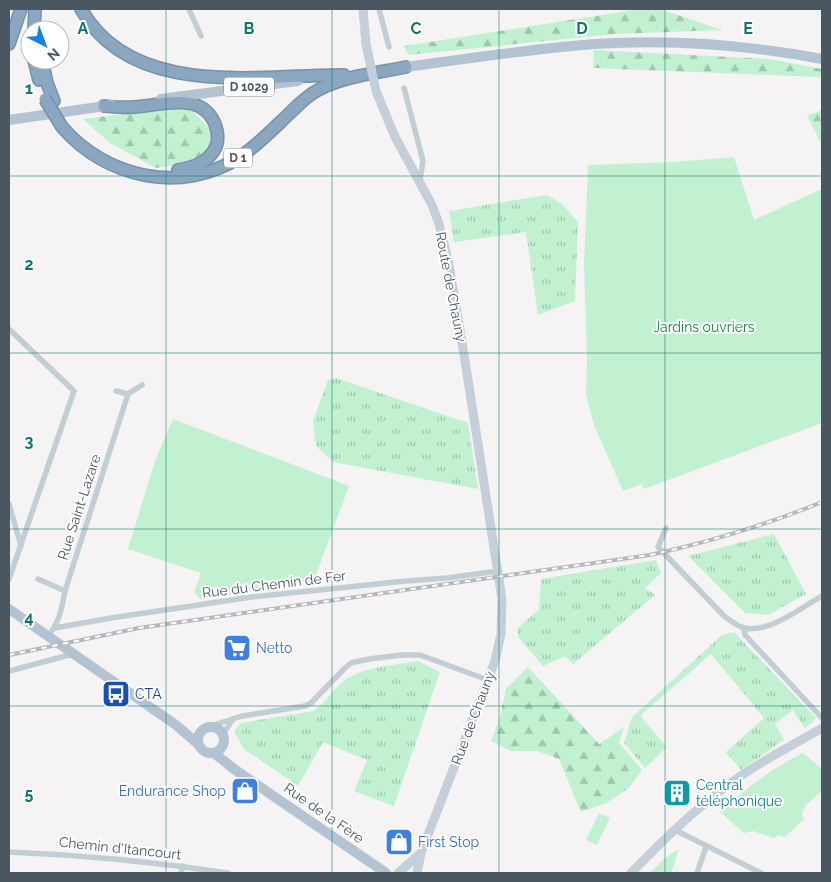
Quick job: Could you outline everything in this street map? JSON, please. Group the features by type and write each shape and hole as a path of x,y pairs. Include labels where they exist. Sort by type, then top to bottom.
{"highway":[{"path":"9,44 21,9"},
{"path":"81,9 95,29 118,49 134,58 162,69 228,77 344,75"},
{"name":"D 1","path":"38,70 49,100 80,145 103,161 127,172 146,176 191,175 214,169 240,156 316,91 339,82 406,67"},
{"name":"D 1","path":"44,70 49,100"},
{"name":"D 1","path":"65,125 100,152 132,165 154,170 177,170 197,166 209,158 217,145 218,135 212,119 205,110 191,103 133,108 104,106"}],"main road":[{"name":"D 1029","path":"9,120 551,48 596,44 719,45 820,58"},
{"path":"9,609 48,632 73,654 176,725 206,752 214,753 219,750 223,745 223,734 217,728 205,727 197,737 198,744"},
{"path":"176,725 200,732"},
{"name":"Rue de la Fère","path":"223,745 231,761 246,776"},
{"name":"Rue de la Fère","path":"214,753 386,873"}],"street":[{"path":"189,9 201,36"},
{"name":"Route de Chauny","path":"363,9 366,44 376,91 395,137 432,205 448,264 498,574"},
{"path":"379,9 389,47"},
{"path":"404,88 423,161 420,180"},
{"path":"9,329 74,391 9,578"},
{"path":"116,391 128,394 142,385"},
{"name":"Rue Saint-Lazare","path":"48,632 62,607 65,591 128,394"},
{"path":"9,507 21,546"},
{"path":"666,528 658,547 724,616 744,628 765,628 822,596"},
{"name":"Rue du Chemin de Fer","path":"48,632 111,618 252,597 406,580 498,574"},
{"name":"Rue de Chauny","path":"417,873 421,853 488,680 499,646 502,623 502,599 498,574"},
{"path":"38,579 65,591"},
{"path":"744,628 745,635 822,718"},
{"path":"9,671 73,654"},
{"path":"211,726 242,716 304,706 311,703 352,663 369,660 402,655 420,655 488,680"},
{"path":"223,734 233,718"},
{"path":"631,873 674,830 719,792 755,767 822,728"},
{"path":"674,830 761,873"},
{"path":"697,873 706,847"},
{"name":"Chemin d'Itancourt","path":"9,852 80,855 183,866 228,873"},
{"name":"Rue de Chauny","path":"398,873 421,853"},
{"path":"181,873 183,866"}],"green space":[{"path":"640,9 661,9 722,30 615,34 408,55 404,46"},
{"path":"594,50 770,59 822,69 822,77 593,68"},
{"path":"190,109 211,130 211,150 196,162 156,168 110,143 83,119 157,110"},
{"path":"822,110 822,145 807,116"},
{"name":"Jardins ouvriers","path":"734,157 754,220 822,189 822,423 644,489 642,484 623,491 594,425 586,394 587,361 584,265 588,165 673,162"},
{"path":"547,195 562,204 578,222 575,301 538,315 526,232 454,242 449,211"},
{"path":"336,378 468,423 478,489 333,462 316,446 313,421 328,380"},
{"path":"173,419 349,486 314,580 200,599 194,592 201,573 128,549 155,461"},
{"path":"774,534 806,594 768,615 745,613 688,556"},
{"path":"656,560 661,573 645,588 655,595 573,664 565,656 543,666 519,638 517,629 539,609 541,579"},
{"path":"734,632 816,718 805,729 793,710 775,724 784,740 741,770 726,752 764,718 711,654 642,714 641,717 667,747 645,768 624,743 632,717 722,635"},
{"path":"418,661 440,672 394,806 354,791 367,760 323,742 298,786 244,749 234,731 241,723 314,711 341,683 357,673"},
{"path":"528,667 599,744 624,727 619,743 642,770 629,788 606,803 581,812 559,759 537,751 511,751 491,741 500,717 506,689"},
{"path":"803,753 822,769 822,791 806,805 802,813 804,819 785,837 778,835 774,838 753,831 744,833 720,812 760,779"},
{"path":"599,813 610,818 597,845 586,840"},
{"path":"679,849 671,873 650,873 665,858"}],"railway":[{"path":"9,655 139,628 650,555 737,532 822,502"}],"place":[{"name":"Netto","path":"237,648"},
{"name":"CTA","path":"116,694"},
{"name":"Endurance Shop","path":"245,791"},
{"name":"Central téléphonique","path":"677,793"},
{"name":"First Stop","path":"399,842"}]}
